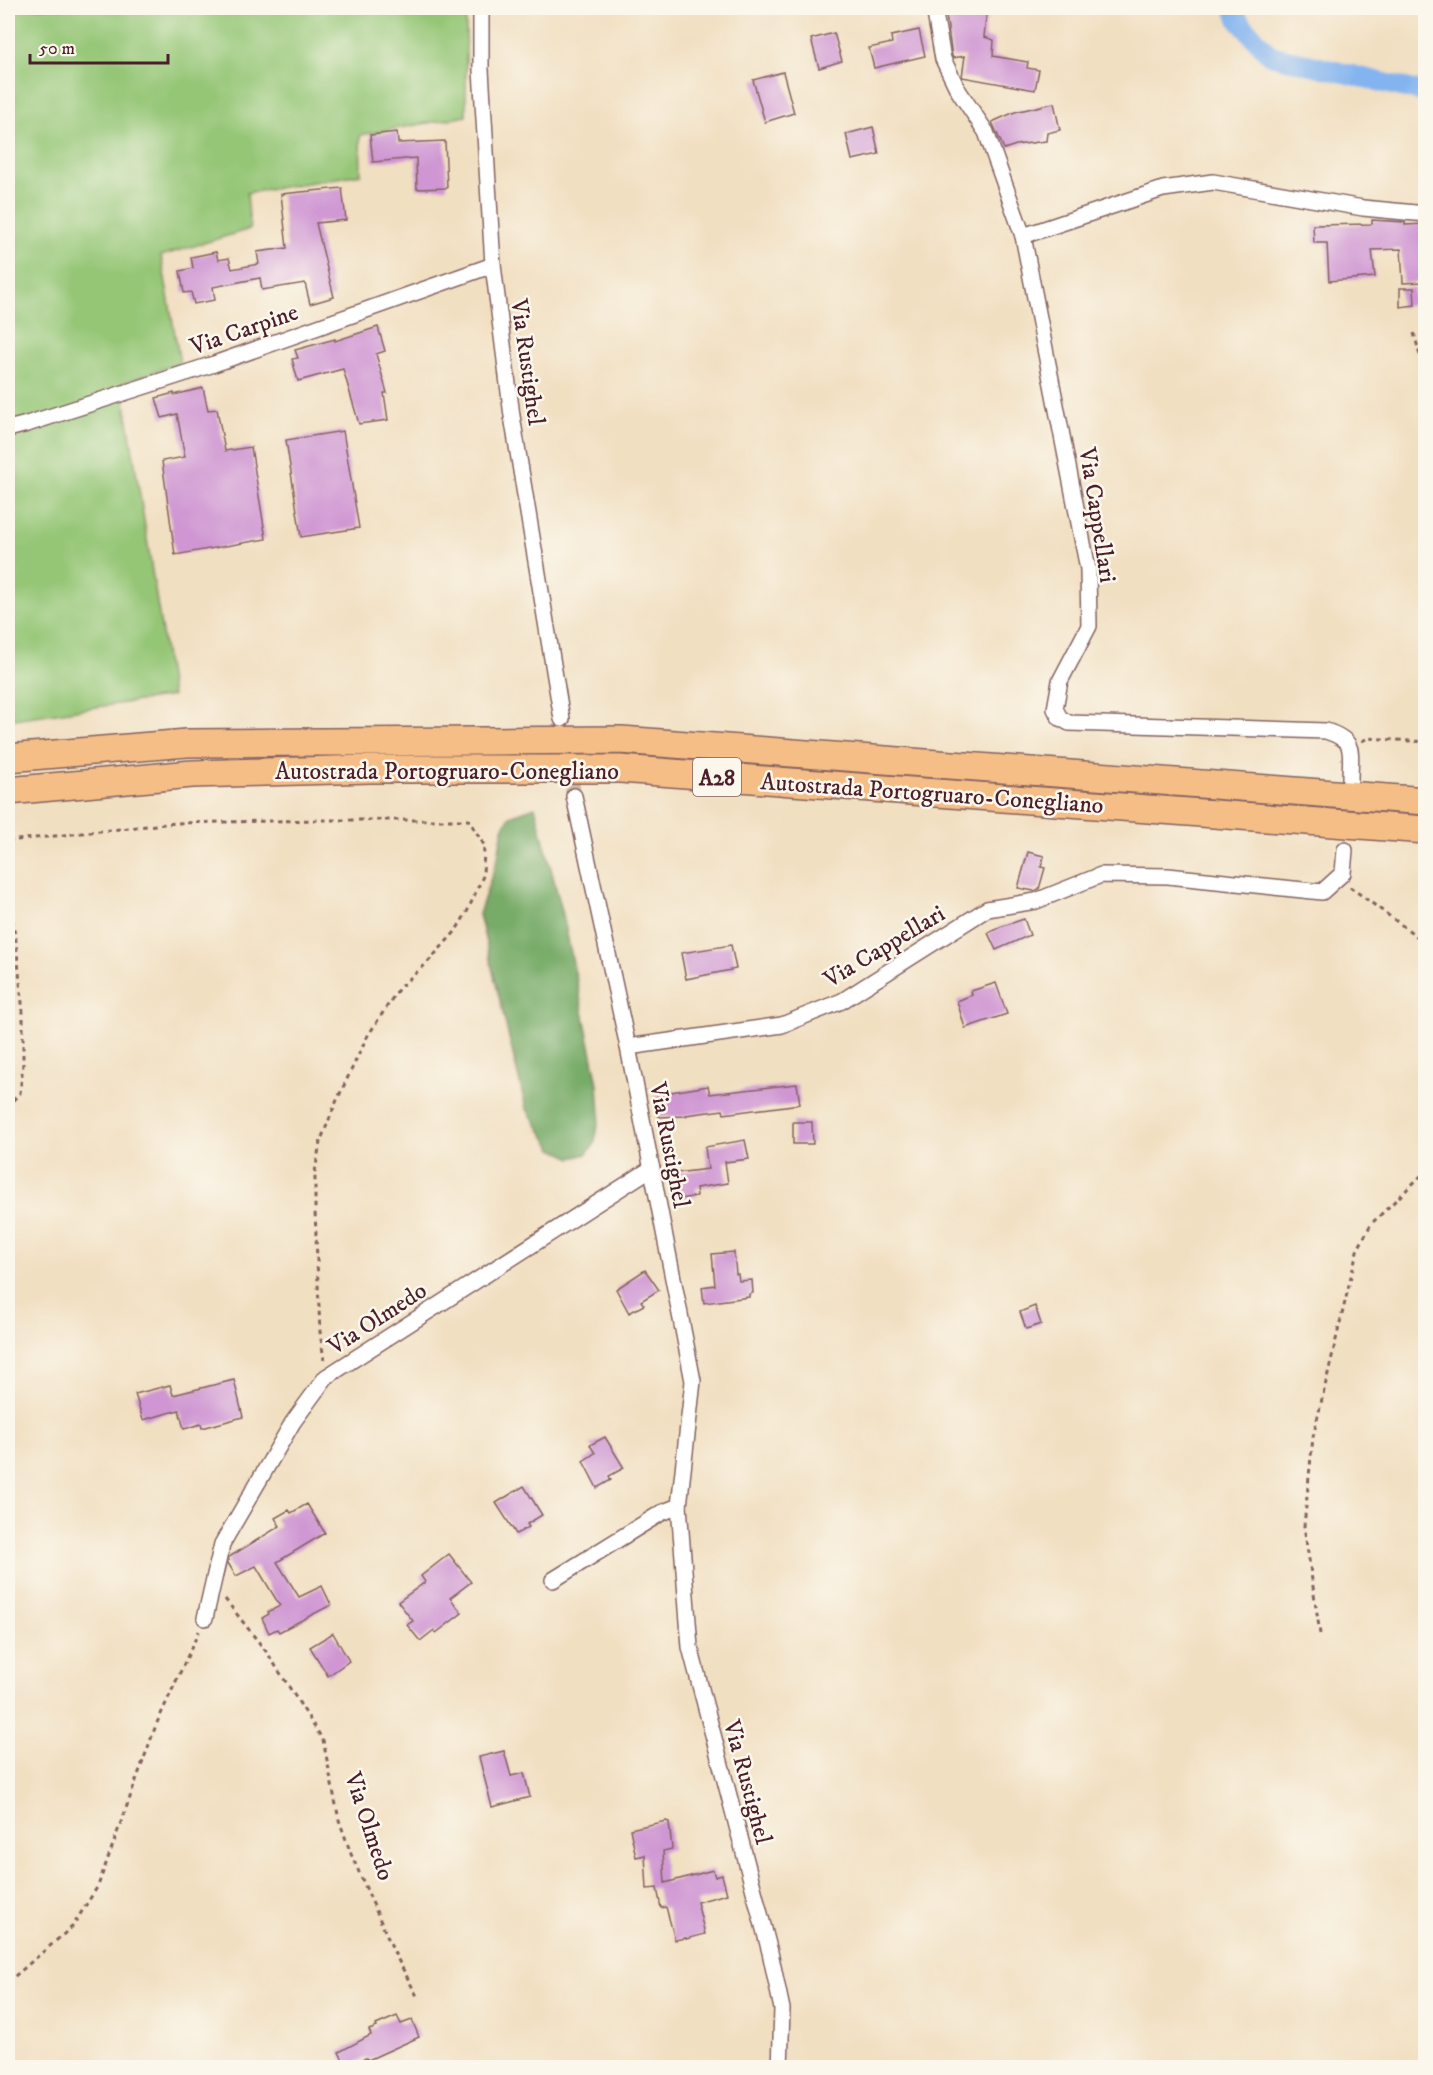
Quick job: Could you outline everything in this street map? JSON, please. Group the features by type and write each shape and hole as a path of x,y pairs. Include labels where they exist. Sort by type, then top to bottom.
{"highway":[{"name":"Autostrada Portogruaro-Conegliano","path":"8,758 187,743 621,740 1425,801"},
{"name":"Autostrada Portogruaro-Conegliano","path":"8,791 192,774 372,769 620,769 1425,830"}],"street":[{"name":"Via Rustighel","path":"481,8 481,70 493,265 512,416 562,719"},
{"name":"Via Cappellari","path":"934,8 943,59 958,90 986,132 1023,236 1088,569 1089,626 1060,681 1055,709 1060,718 1069,723 1326,731 1340,736 1350,747"},
{"path":"1023,236 1163,189 1213,182 1363,208 1425,214"},
{"name":"Via Carpine","path":"8,429 213,364 493,265"},
{"path":"1350,747 1350,780"},
{"name":"Via Rustighel","path":"574,796 628,1047 693,1381 679,1506 690,1647 770,1952 782,2009 780,2067"},
{"path":"1337,878 1343,873 1344,850"},
{"name":"Via Cappellari","path":"628,1047 782,1025 842,1001 987,909 1036,901 1101,875 1168,876 1322,892 1337,878"},
{"name":"Via Olmedo","path":"205,1618 222,1544 293,1422 326,1377 652,1168"},
{"path":"553,1580 662,1513 679,1506"}],"path":[{"path":"1414,333 1425,378"},
{"path":"1350,747 1368,738 1425,742"},
{"path":"8,841 175,823 444,819 469,820 484,845 483,876 456,932 426,964 399,988 367,1037 320,1142 315,1172 315,1211 320,1332 326,1377"},
{"path":"1337,878 1425,943"},
{"path":"8,893 16,941 22,1013 23,1064 20,1093 8,1106"},
{"path":"1320,1634 1304,1526 1313,1437 1357,1251 1371,1224 1425,1171"},
{"name":"Via Olmedo","path":"213,1583 268,1654 323,1740 339,1820 351,1854 395,1954 418,1998"},
{"path":"8,1982 72,1927 98,1886 156,1725 205,1618"}],"green space":[{"path":"8,8 466,8 466,116 360,135 361,174 247,193 250,229 161,256 180,363 122,383 172,696 8,720"},
{"path":"535,807 563,915 598,1084 600,1115 594,1145 586,1154 572,1158 553,1149 526,1108 479,914 498,857 503,829 510,816"}],"building":[{"path":"945,8 987,8 984,37 994,40 993,56 1028,62 1027,68 1039,70 1035,90 962,77 965,56 953,58 952,56"},
{"path":"919,30 925,56 874,68 869,48 892,43 891,36"},
{"path":"834,33 842,61 819,68 811,39"},
{"path":"783,72 794,113 765,122 753,80"},
{"path":"1054,103 1060,130 1047,133 1046,141 1004,149 992,122 1015,112"},
{"path":"873,127 879,154 852,160 846,134"},
{"path":"397,132 398,143 445,141 447,188 417,189 416,158 373,162 370,135"},
{"path":"342,188 346,220 316,223 334,297 310,304 305,283 262,290 260,278 213,287 215,300 194,304 191,292 184,293 180,271 193,268 191,257 216,252 218,260 229,258 232,269 259,264 257,252 287,248 281,194"},
{"path":"1372,220 1405,222 1405,225 1425,224 1425,282 1403,283 1401,249 1372,250 1375,277 1329,281 1327,243 1314,243 1313,225 1372,224"},
{"path":"1400,288 1414,288 1415,305 1400,307"},
{"path":"378,327 385,351 376,354 387,393 384,393 388,420 359,424 343,369 298,381 292,359 298,358 295,350 335,339 335,341"},
{"path":"203,388 208,410 217,409 225,451 251,447 266,539 175,555 162,461 185,457 177,414 162,418 156,398"},
{"path":"343,431 359,528 301,537 286,440"},
{"path":"1028,852 1044,856 1041,867 1045,868 1039,889 1034,891 1018,888"},
{"path":"1024,919 1030,935 996,950 988,933"},
{"path":"731,945 736,969 686,979 681,953"},
{"path":"996,983 1007,1014 965,1028 957,1001 972,995 971,991"},
{"path":"797,1084 800,1104 724,1114 723,1110 686,1116 659,1117 656,1097 665,1095 665,1093 708,1086 710,1094"},
{"path":"793,1122 812,1122 813,1144 793,1144"},
{"path":"745,1140 749,1159 725,1162 728,1183 696,1188 697,1196 680,1199 676,1173 708,1169 705,1147"},
{"path":"734,1252 739,1281 752,1280 753,1293 749,1294 749,1297 704,1303 702,1287 715,1285 712,1254"},
{"path":"645,1270 659,1290 641,1301 644,1305 629,1313 616,1289"},
{"path":"1035,1306 1041,1324 1026,1329 1020,1312"},
{"path":"234,1380 243,1417 202,1428 201,1424 184,1429 179,1410 143,1420 135,1394 170,1385 173,1395"},
{"path":"605,1437 624,1468 609,1476 611,1480 597,1488 583,1461 595,1453 590,1445"},
{"path":"524,1486 542,1515 527,1524 529,1527 516,1534 496,1503"},
{"path":"307,1504 325,1533 277,1562 299,1597 322,1586 331,1605 279,1632 277,1629 269,1633 262,1618 280,1606 256,1566 236,1576 228,1563 229,1557 280,1526 275,1518 289,1510 291,1513"},
{"path":"449,1554 471,1582 450,1598 462,1613 436,1633 434,1630 420,1641 407,1625 413,1621 398,1602 425,1582 421,1576"},
{"path":"333,1633 349,1661 328,1676 310,1647"},
{"path":"504,1751 511,1776 524,1773 530,1797 492,1807 479,1757"},
{"path":"669,1822 672,1849 663,1851 665,1883 713,1870 715,1877 722,1875 727,1894 697,1902 705,1934 686,1939 675,1940 666,1907 661,1908 657,1888 647,1889 645,1855 636,1857 630,1829"},
{"path":"397,2016 401,2024 412,2020 419,2037 368,2060 366,2058 346,2066 339,2052 371,2035 369,2030 377,2027 376,2025"}],"waterway":[{"path":"1234,8 1239,21 1270,55 1426,93"}],"tunnel":[{"path":"564,734 574,796"}]}
